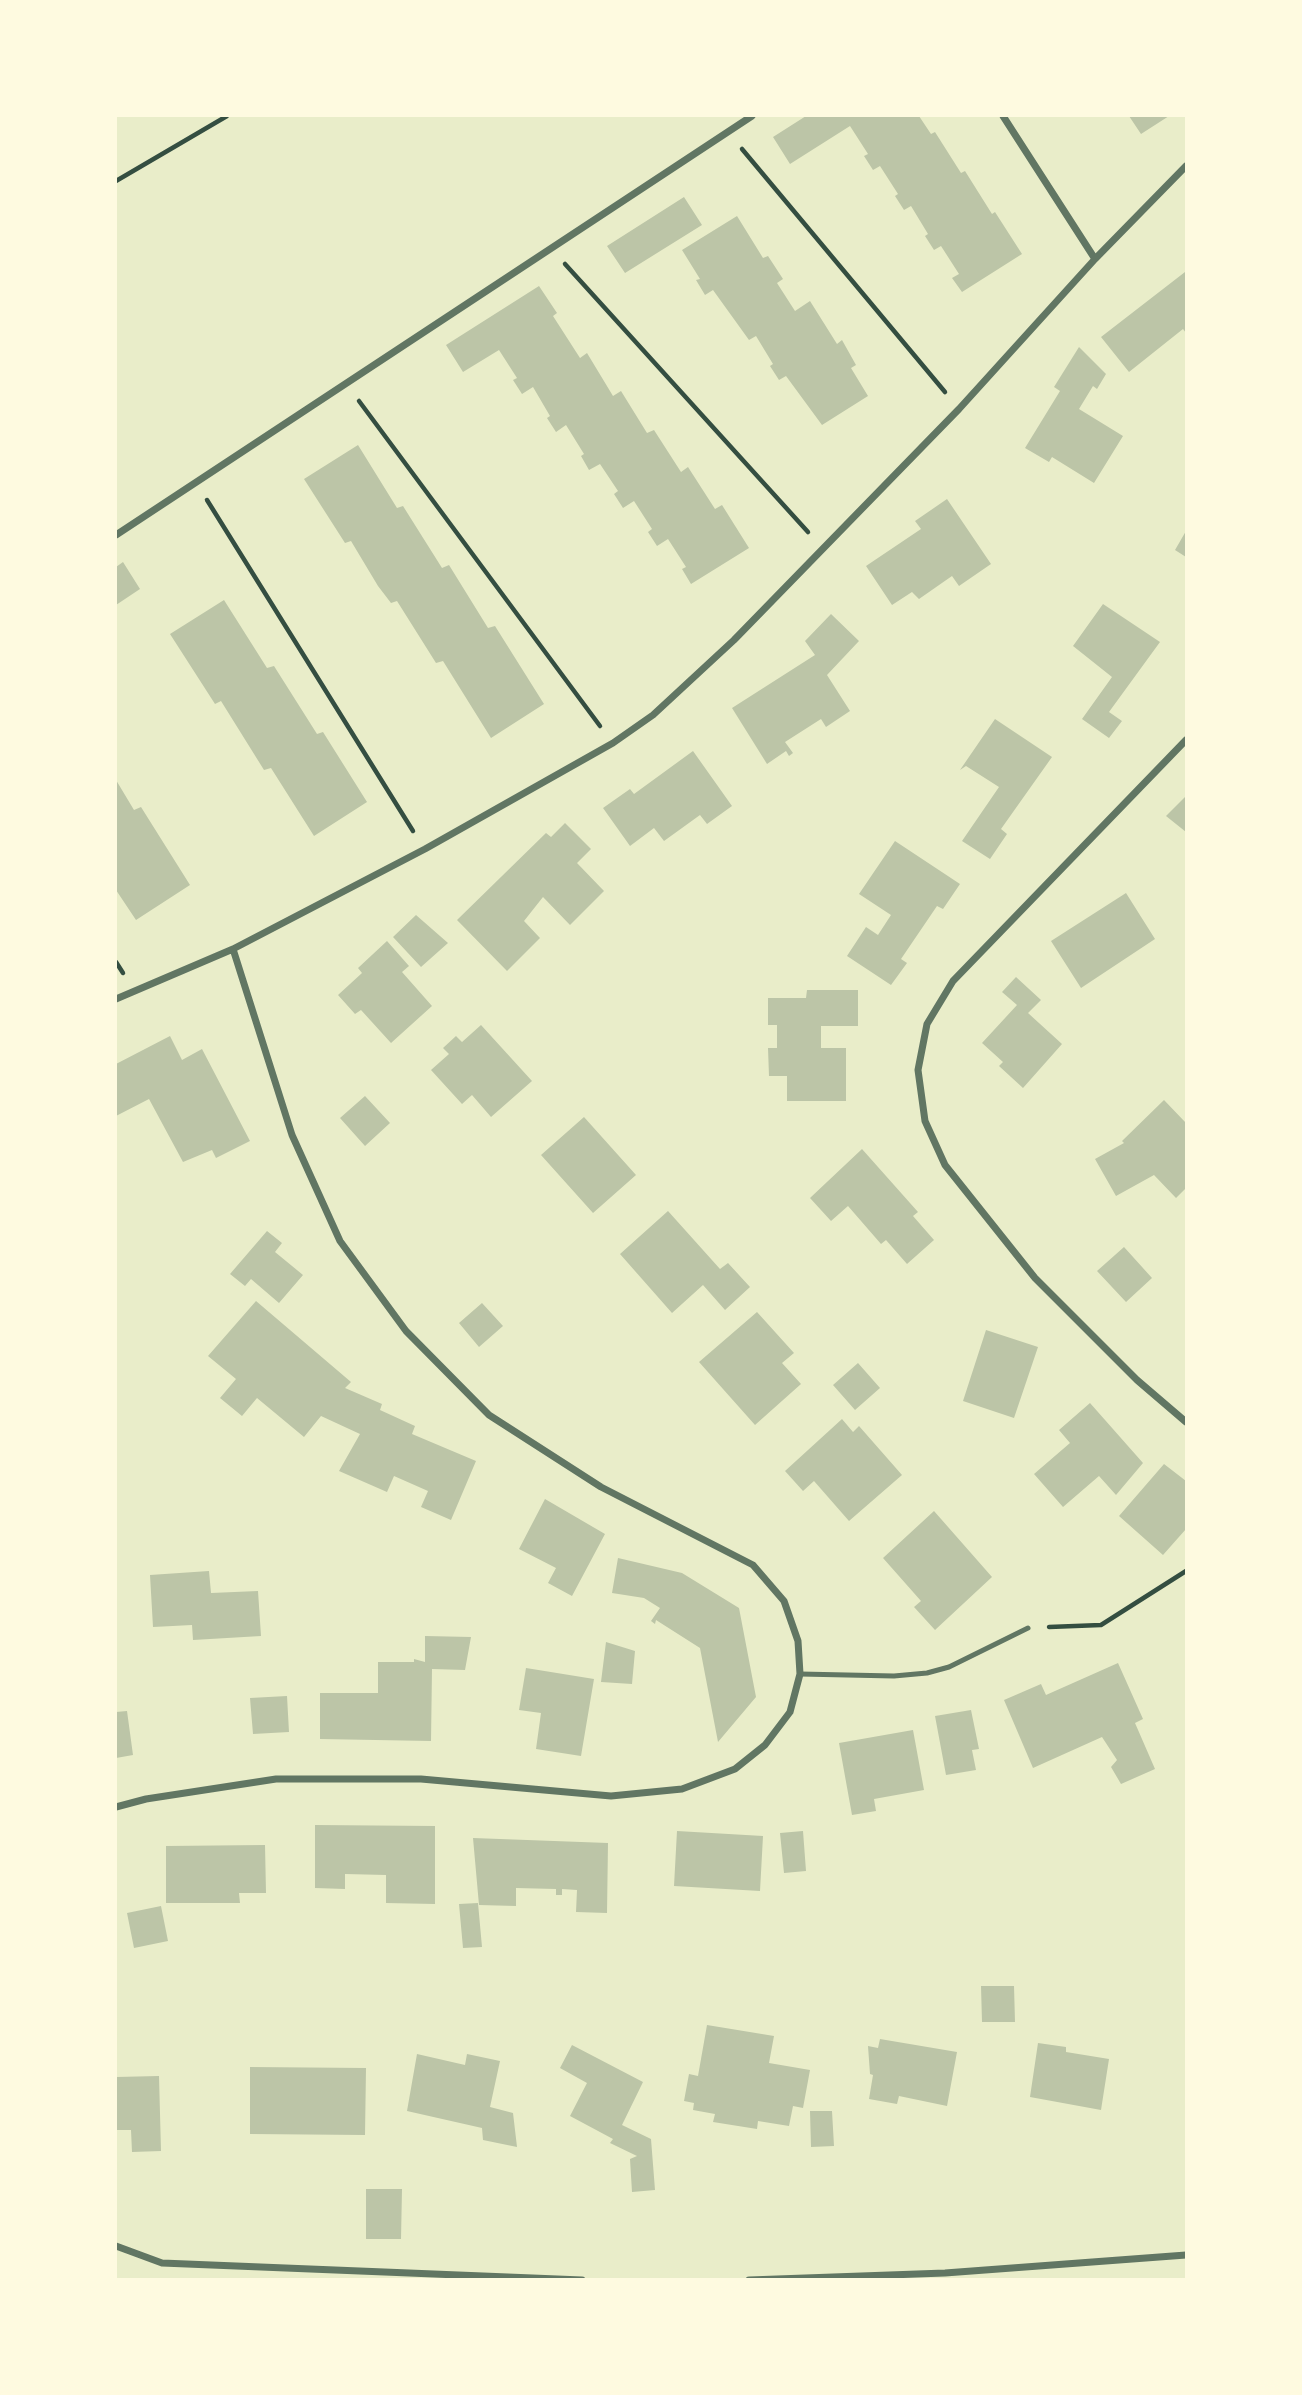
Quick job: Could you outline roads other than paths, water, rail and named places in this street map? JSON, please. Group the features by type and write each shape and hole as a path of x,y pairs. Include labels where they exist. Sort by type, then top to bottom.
{"street":[{"path":"116,535 752,116"},
{"path":"1003,116 1096,259"},
{"path":"116,999 233,950 425,849 613,743 653,715 734,640 949,419 1096,259 1186,166"},
{"path":"1186,740 953,981 926,1024 918,1070 925,1121 946,1165 1035,1278 1137,1380 1186,1422"},
{"path":"116,1807 146,1799 276,1779 421,1779 611,1796 682,1789 735,1769 765,1745 790,1712 800,1674 798,1641 783,1601 753,1565 601,1487 489,1415 406,1331 334,1229 292,1135 233,950"},
{"path":"116,2246 162,2263 582,2280"},
{"path":"749,2280 945,2273 1186,2255"}],"lane":[{"path":"800,1674 894,1676 926,1673 949,1667 1028,1629"}]}
